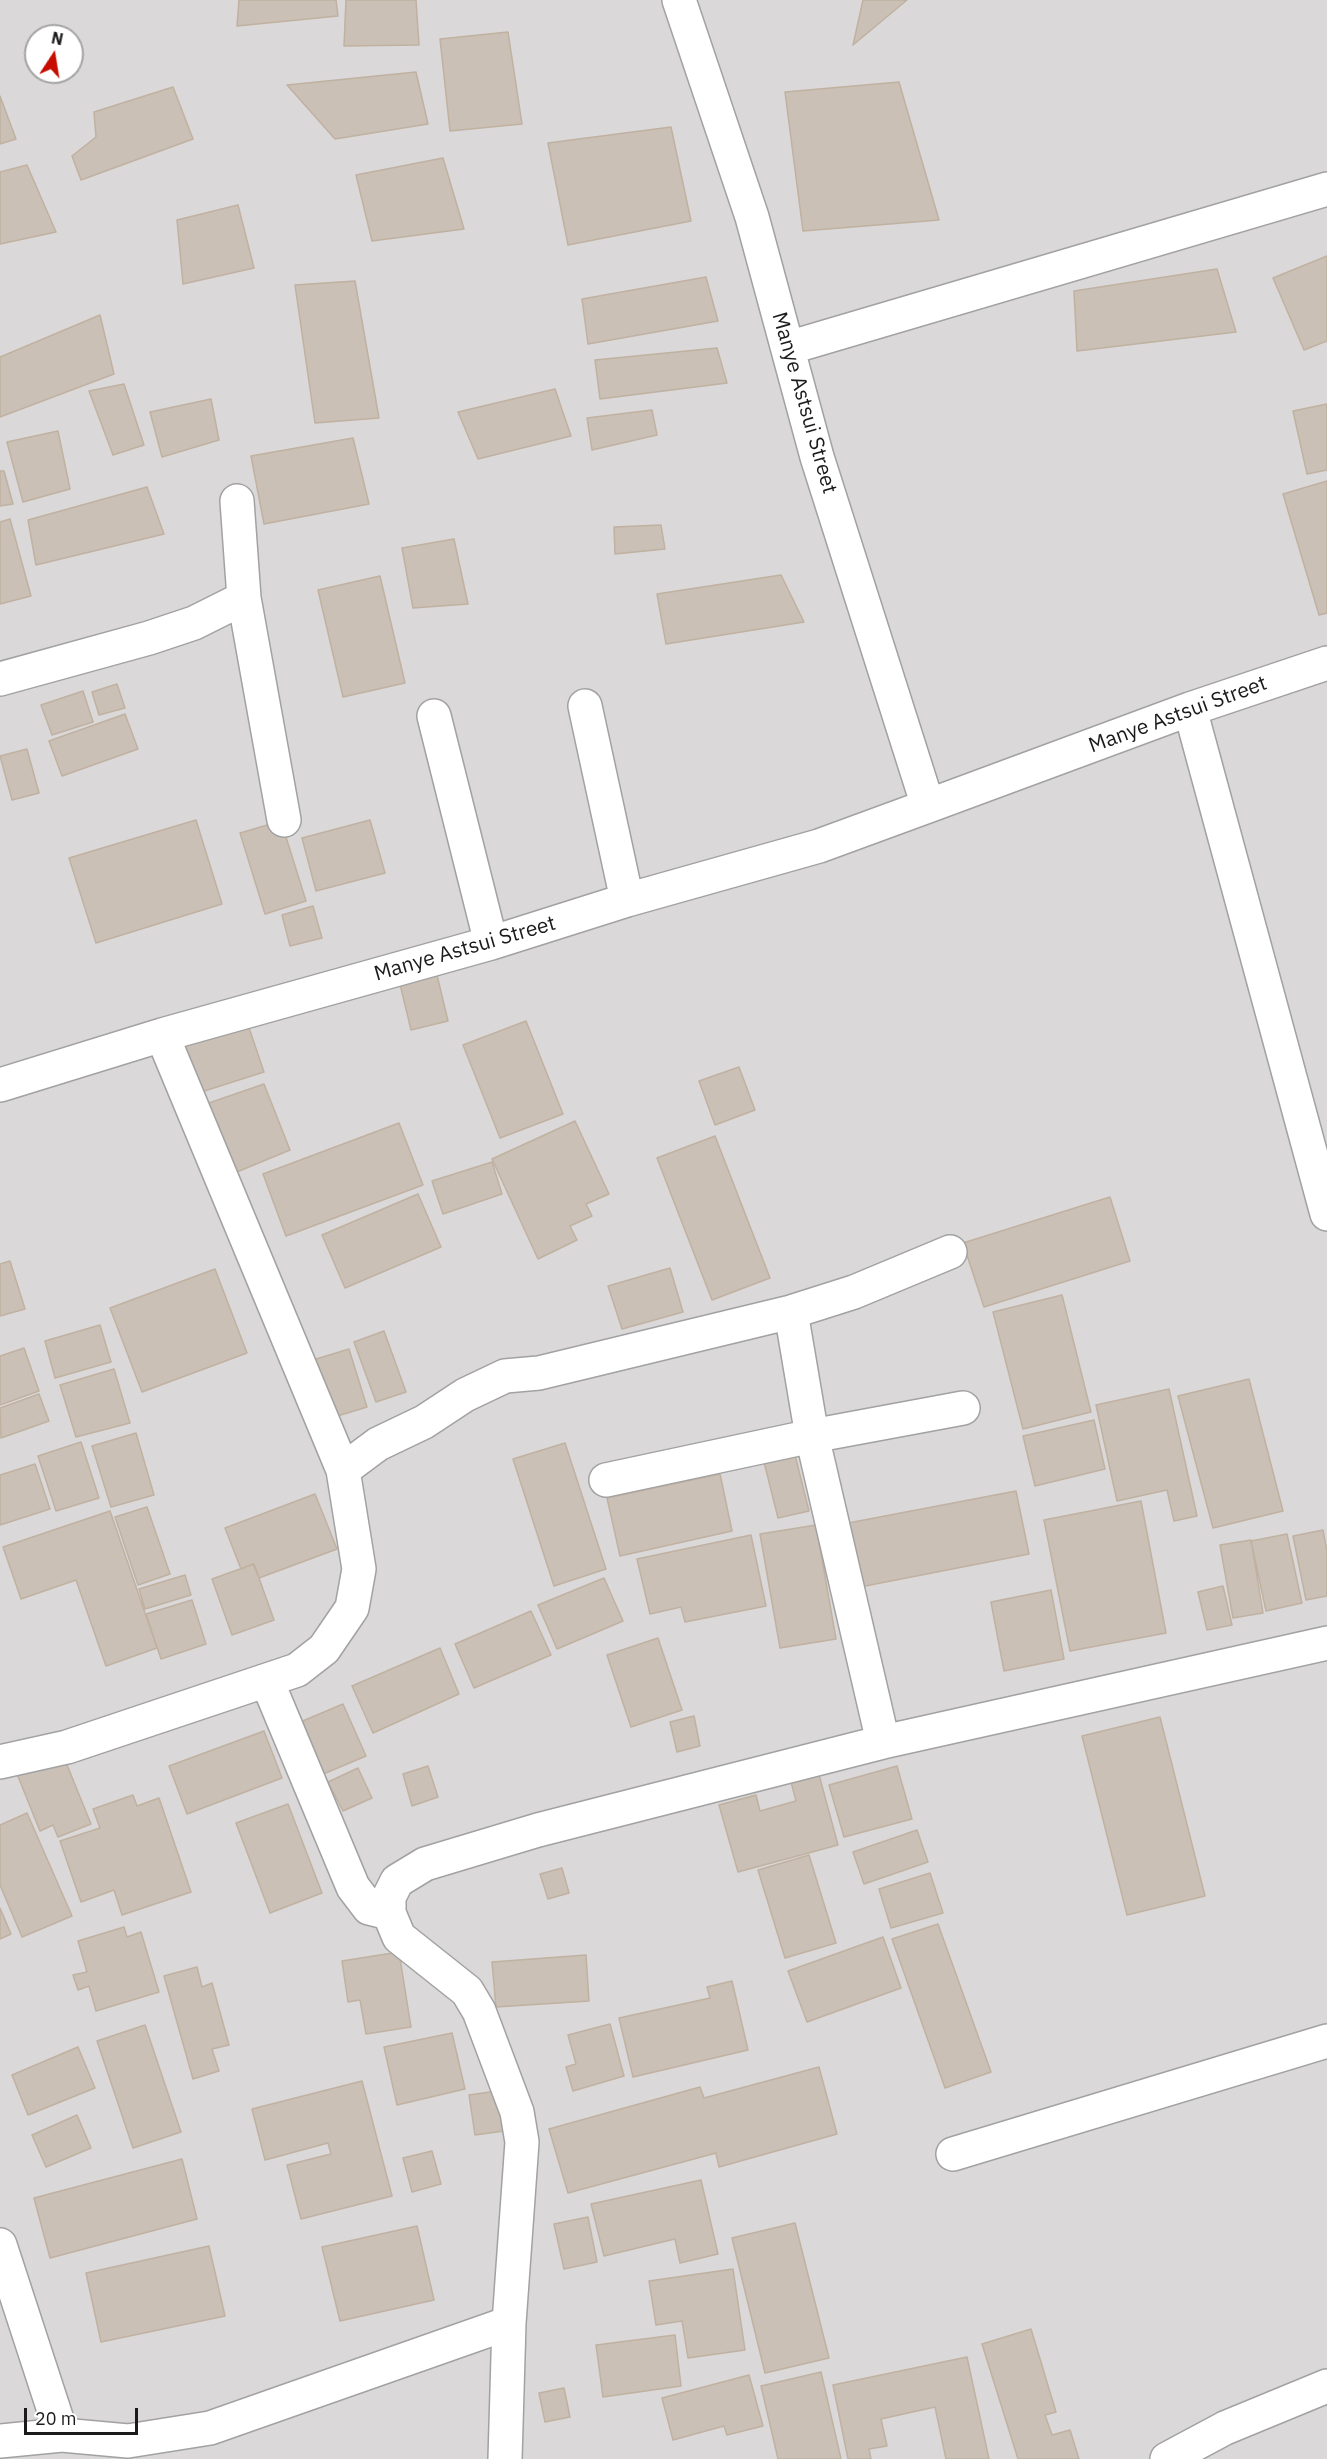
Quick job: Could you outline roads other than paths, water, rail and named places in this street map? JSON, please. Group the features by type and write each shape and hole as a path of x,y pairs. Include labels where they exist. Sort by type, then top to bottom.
{"street":[{"name":"Manye Astsui Street","path":"679,0 752,217 818,457 928,806"},
{"path":"788,348 1327,189"},
{"path":"237,501 244,598 284,820"},
{"path":"0,679 140,641 194,622 244,598"},
{"name":"Manye Astsui Street","path":"0,1085 162,1035 491,943 627,900 819,846 1190,709 1327,663"},
{"path":"585,706 627,900"},
{"path":"1190,709 1327,1214"},
{"path":"434,716 491,943"},
{"path":"0,1762 67,1747 297,1670 324,1649 352,1608 359,1569 343,1470 162,1035"},
{"path":"343,1470 378,1444 424,1422 465,1395 505,1376 539,1373 791,1312 854,1292 899,1271 950,1252"},
{"path":"791,1312 812,1436 883,1742"},
{"path":"606,1480 812,1436 963,1407"},
{"path":"505,2459 509,2323 521,2179 522,2142 517,2112 479,2011 467,1991 399,1937 389,1913 389,1897 397,1881 425,1864 538,1830 883,1742 1327,1643"},
{"path":"267,1680 353,1887 369,1908 389,1913"},
{"path":"953,2154 1327,2041"},
{"path":"0,2245 62,2435"},
{"path":"0,2441 62,2435 128,2441 210,2428 509,2323"},
{"path":"1167,2459 1225,2428 1327,2386"}]}
